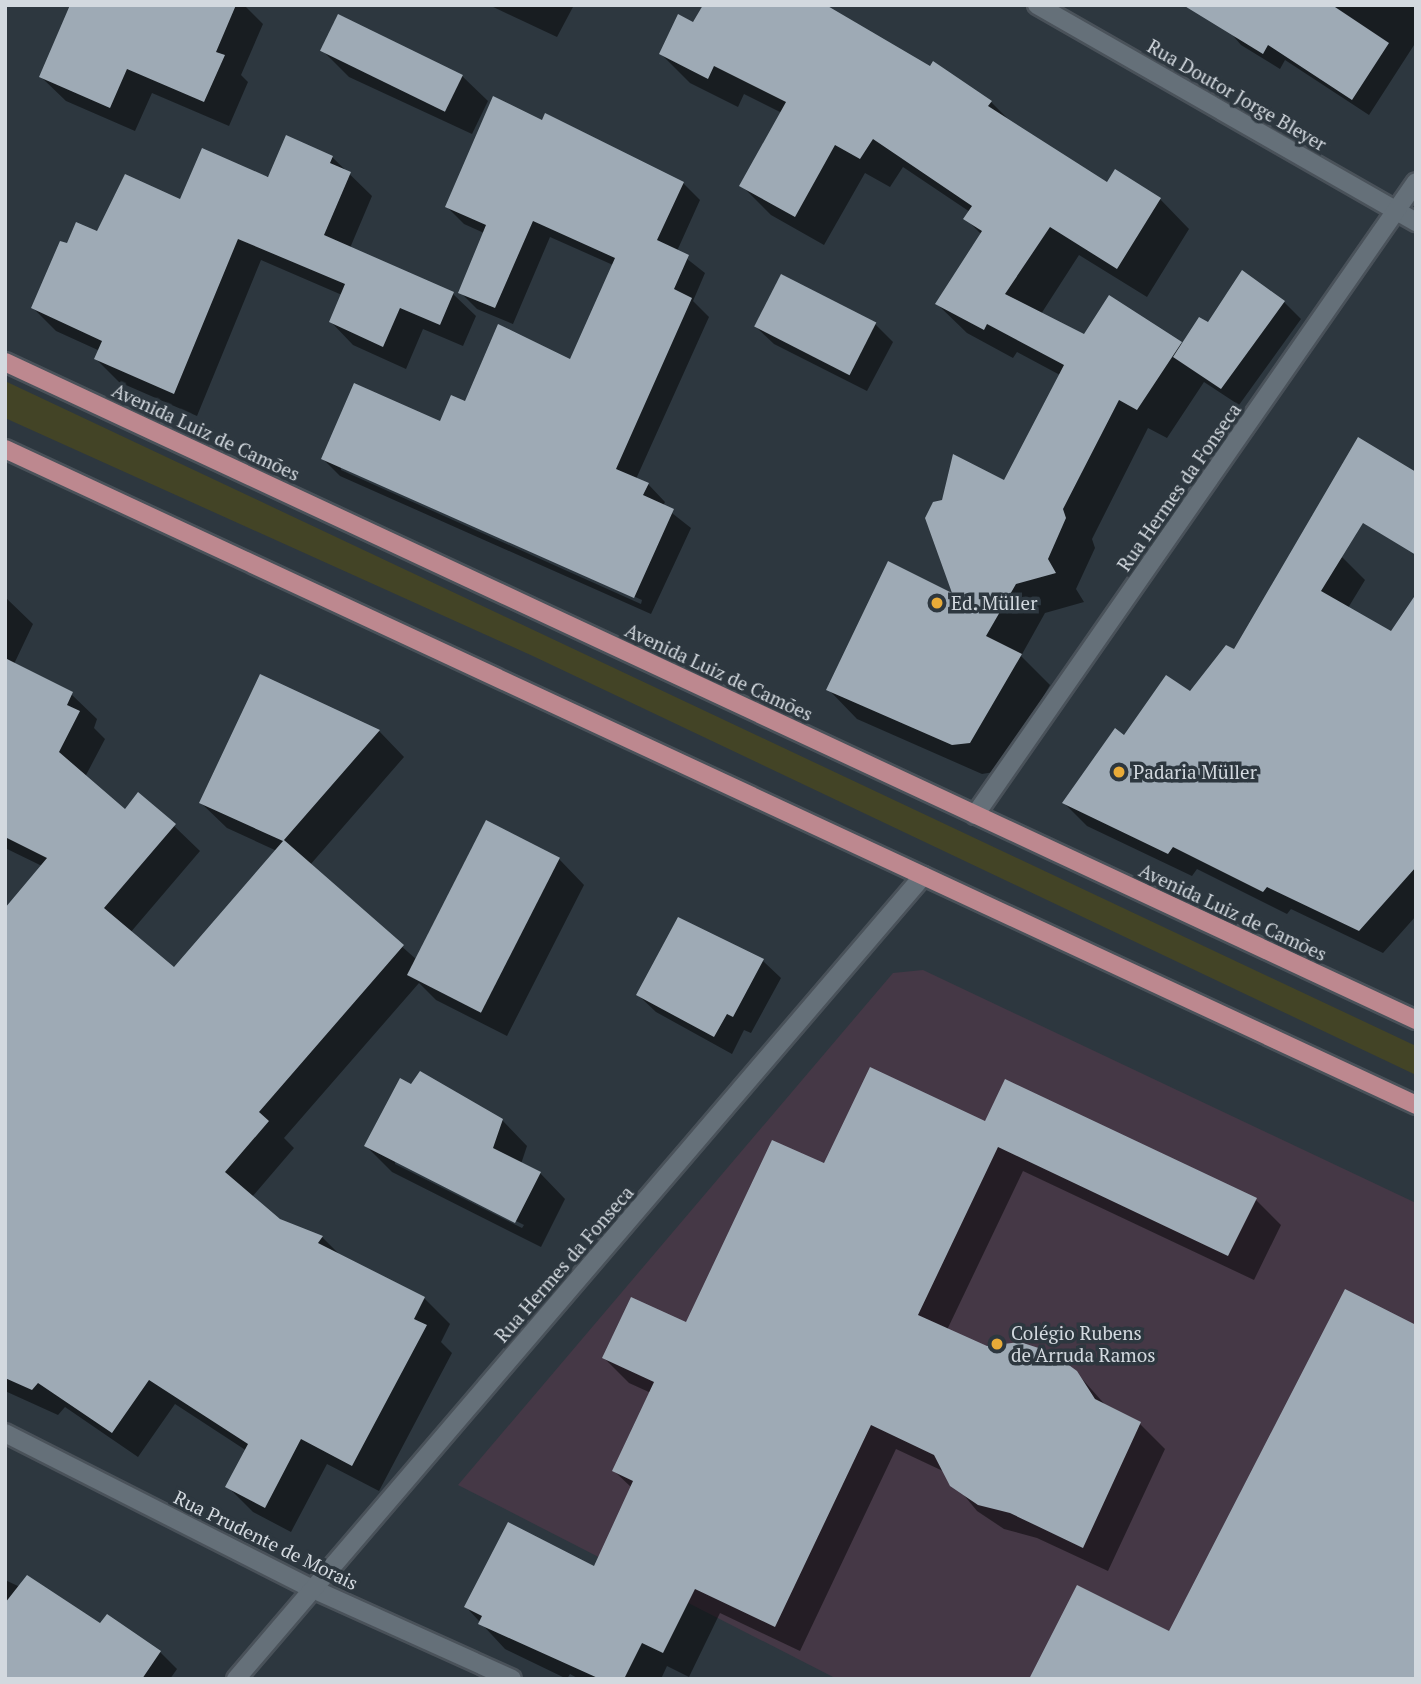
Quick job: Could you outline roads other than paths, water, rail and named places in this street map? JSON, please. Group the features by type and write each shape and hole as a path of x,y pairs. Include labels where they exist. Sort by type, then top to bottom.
{"main road":[{"name":"Avenida Luiz de Camões","path":"5,362 1416,1020"},
{"path":"5,449 1416,1105"}],"street":[{"name":"Rua Doutor Jorge Bleyer","path":"1037,5 1416,222"},
{"name":"Rua Hermes da Fonseca","path":"975,815 1416,182"},
{"name":"Rua Hermes da Fonseca","path":"236,1679 923,877"},
{"name":"Rua Prudente de Morais","path":"5,1433 313,1589 512,1679"}],"place":[{"name":"Ed. Müller","path":"937,603"},
{"name":"Padaria Müller","path":"1119,772"},
{"name":"Colégio Rubens de Arruda Ramos","path":"997,1344"}]}
